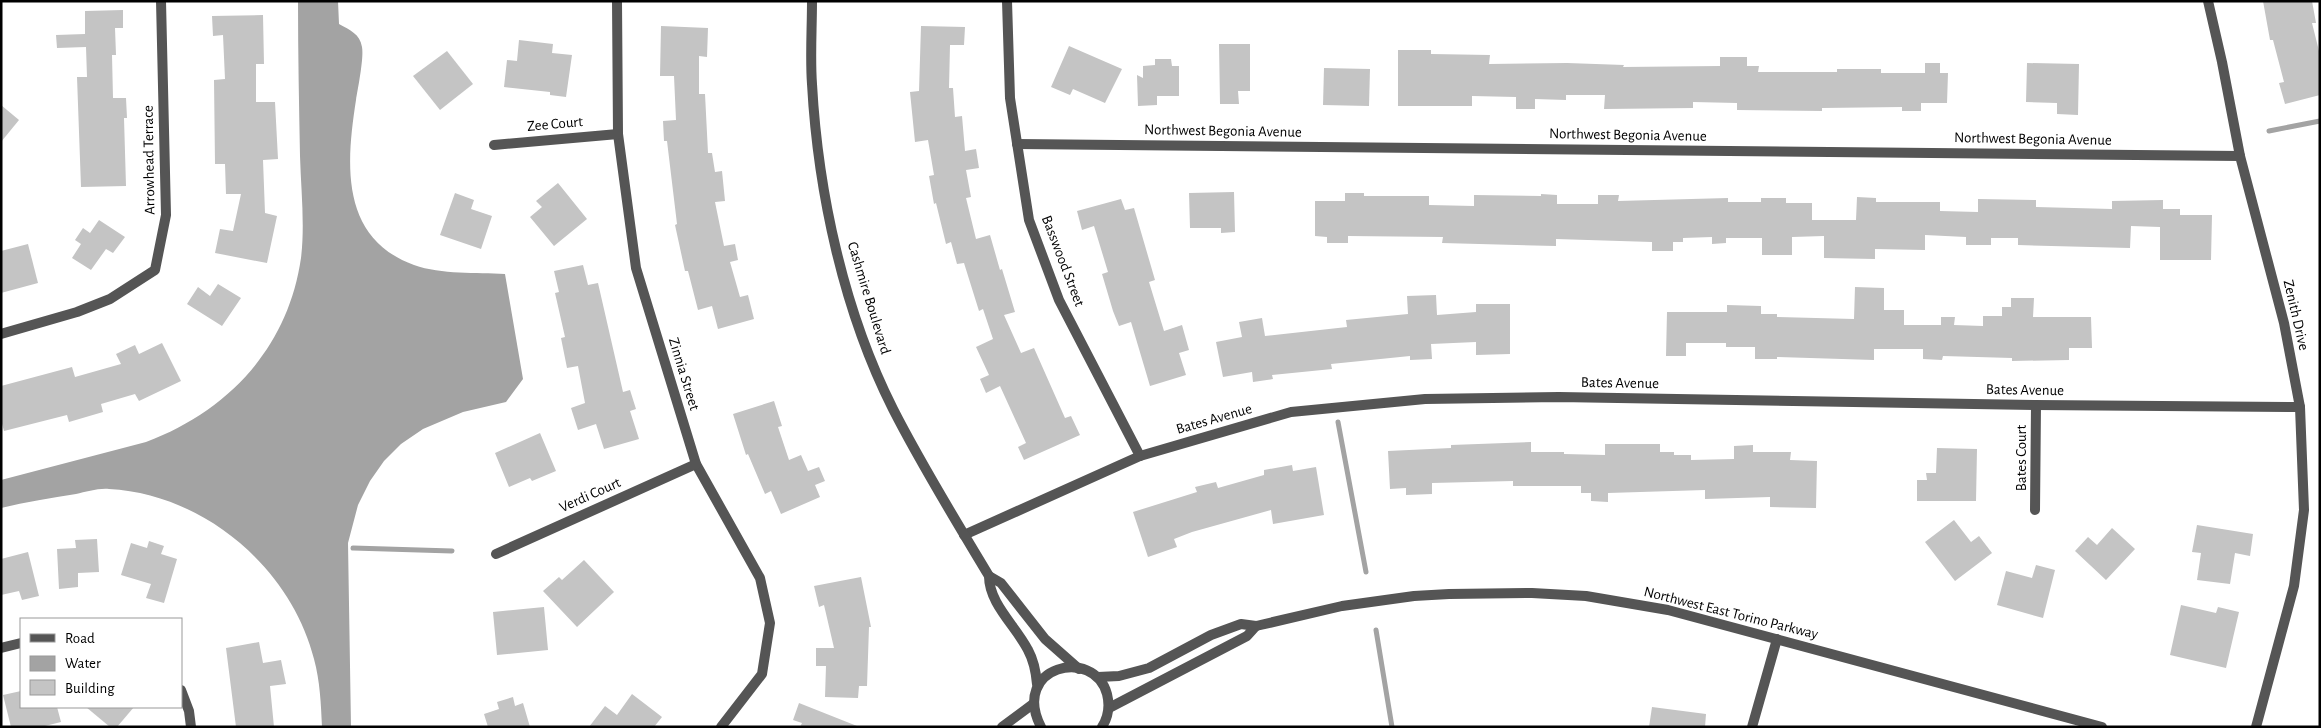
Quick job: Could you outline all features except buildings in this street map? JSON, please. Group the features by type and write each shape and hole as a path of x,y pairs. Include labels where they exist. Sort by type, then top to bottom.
{"street":[{"name":"Arrowhead Terrace","path":"1,334 77,312 110,299 155,270 166,215 161,1"},
{"name":"Zinnia Street","path":"617,1 618,134 636,268 696,464 760,578 770,623 762,674 721,727"},
{"name":"Cashmire Boulevard","path":"812,1 812,84 821,176 840,264 863,340 893,408 989,576 1001,583 1045,639 1079,669"},
{"name":"Basswood Street","path":"1007,1 1010,91 1029,220 1059,300 1140,456"},
{"name":"Zenith Drive","path":"2208,1 2240,156 2284,323 2300,407 2304,510 2294,586 2256,727"},
{"name":"Zee Court","path":"494,145 618,134"},
{"name":"Northwest Begonia Avenue","path":"1017,144 2240,156"},
{"name":"Bates Avenue","path":"964,535 1140,456 1291,412 1425,399 1560,397 2036,405 2300,407"},
{"name":"Bates Court","path":"2035,510 2036,405"},
{"name":"Verdi Court","path":"496,554 696,464"},
{"name":"Cashmire Boulevard","path":"989,576 989,589 1029,651 1035,665 1037,684"},
{"name":"Northwest East Torino Parkway","path":"1098,677 1135,673 1165,661 1211,635 1241,624 1256,626 1342,606 1414,596 1532,593 1586,596 1668,610 2102,727"},
{"name":"Northwest East Torino Parkway","path":"1109,708 1247,636 1256,626"},
{"path":"1752,727 1776,639"},
{"path":"1,648 20,643"},
{"path":"1041,727 1033,704 1037,684 1044,675 1054,669 1066,667 1079,669 1098,677 1104,685 1109,708 1107,718 1102,727"},
{"path":"182,692 189,710 191,727"},
{"path":"1002,727 1033,704"}],"water":[{"path":"298,1 338,1 339,24 354,33 361,43 362,65 350,149 350,173 360,218 372,237 390,253 414,265 447,272 505,274 523,379 506,402 463,412 423,429 401,444 384,461 370,481 358,505 348,543 351,727 322,727 319,684 314,659 302,626 286,595 264,567 238,542 210,521 178,505 144,494 109,489 1,508 1,480 146,442 176,429 203,413 228,394 268,348 283,320 294,290 301,258 303,220 300,156"}],"waterway":[{"path":"2269,131 2320,121"},
{"path":"1338,422 1366,572"},
{"path":"353,548 452,551"},
{"path":"1376,630 1392,727"}]}
